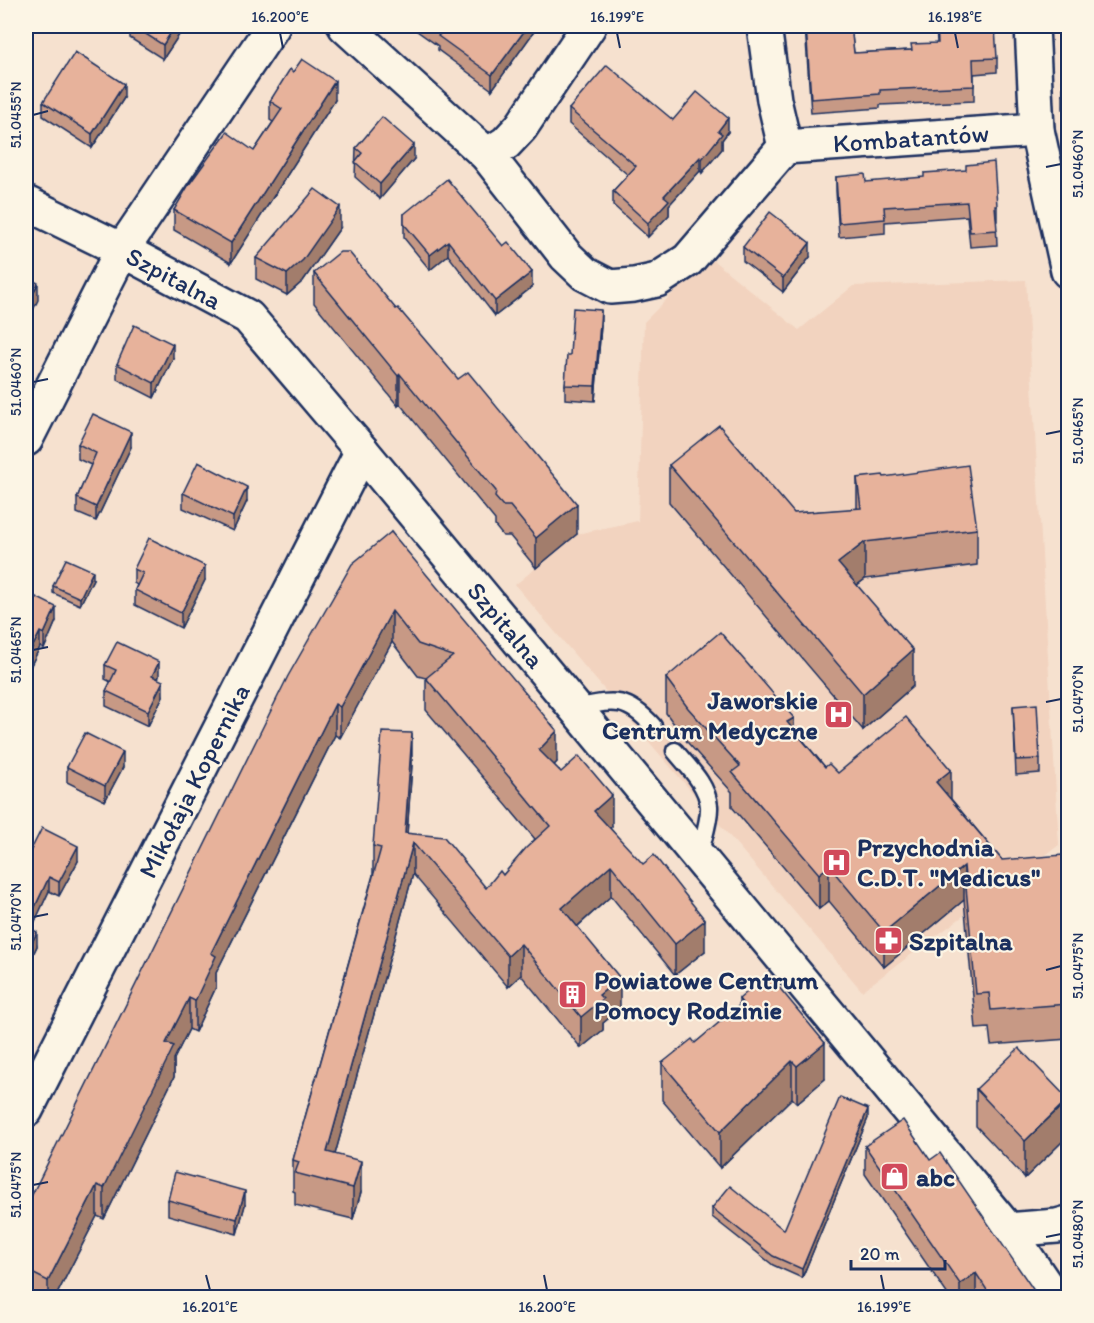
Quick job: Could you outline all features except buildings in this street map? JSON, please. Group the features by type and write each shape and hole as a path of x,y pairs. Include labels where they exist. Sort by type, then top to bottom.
{"street":[{"path":"26,440 122,250 273,26"},
{"path":"345,26 487,155 566,256 585,274 610,287 634,285 657,279 688,260 785,147 774,100 764,26"},
{"path":"487,155 506,143 521,128 589,26"},
{"path":"1032,26 1037,130 1068,271"},
{"name":"Kombatantów","path":"785,147 1037,130"},
{"name":"Szpitalna","path":"26,203 122,250 248,317 362,451 1008,1230 1054,1298"},
{"name":"Mikołaja Kopernika","path":"26,1110 362,451"},
{"path":"1008,1230 1068,1223"}],"lane":[{"path":"575,708 617,702 631,706 653,726"},
{"path":"675,751 700,781 707,795 709,808 699,857"}],"shaded area":[{"name":"Jaworskie Centrum Medyczne","path":"709,257 799,330 853,286 1026,280 1059,845 862,991 515,585 577,534 638,521 644,322"}],"place":[{"name":"Jaworskie Centrum Medyczne","path":"839,715"},
{"name":"Przychodnia C.D.T. \"Medicus\"","path":"836,862"},
{"name":"Szpitalna","path":"888,941"},
{"name":"Powiatowe Centrum Pomocy Rodzinie","path":"573,995"},
{"name":"abc","path":"895,1177"}]}
